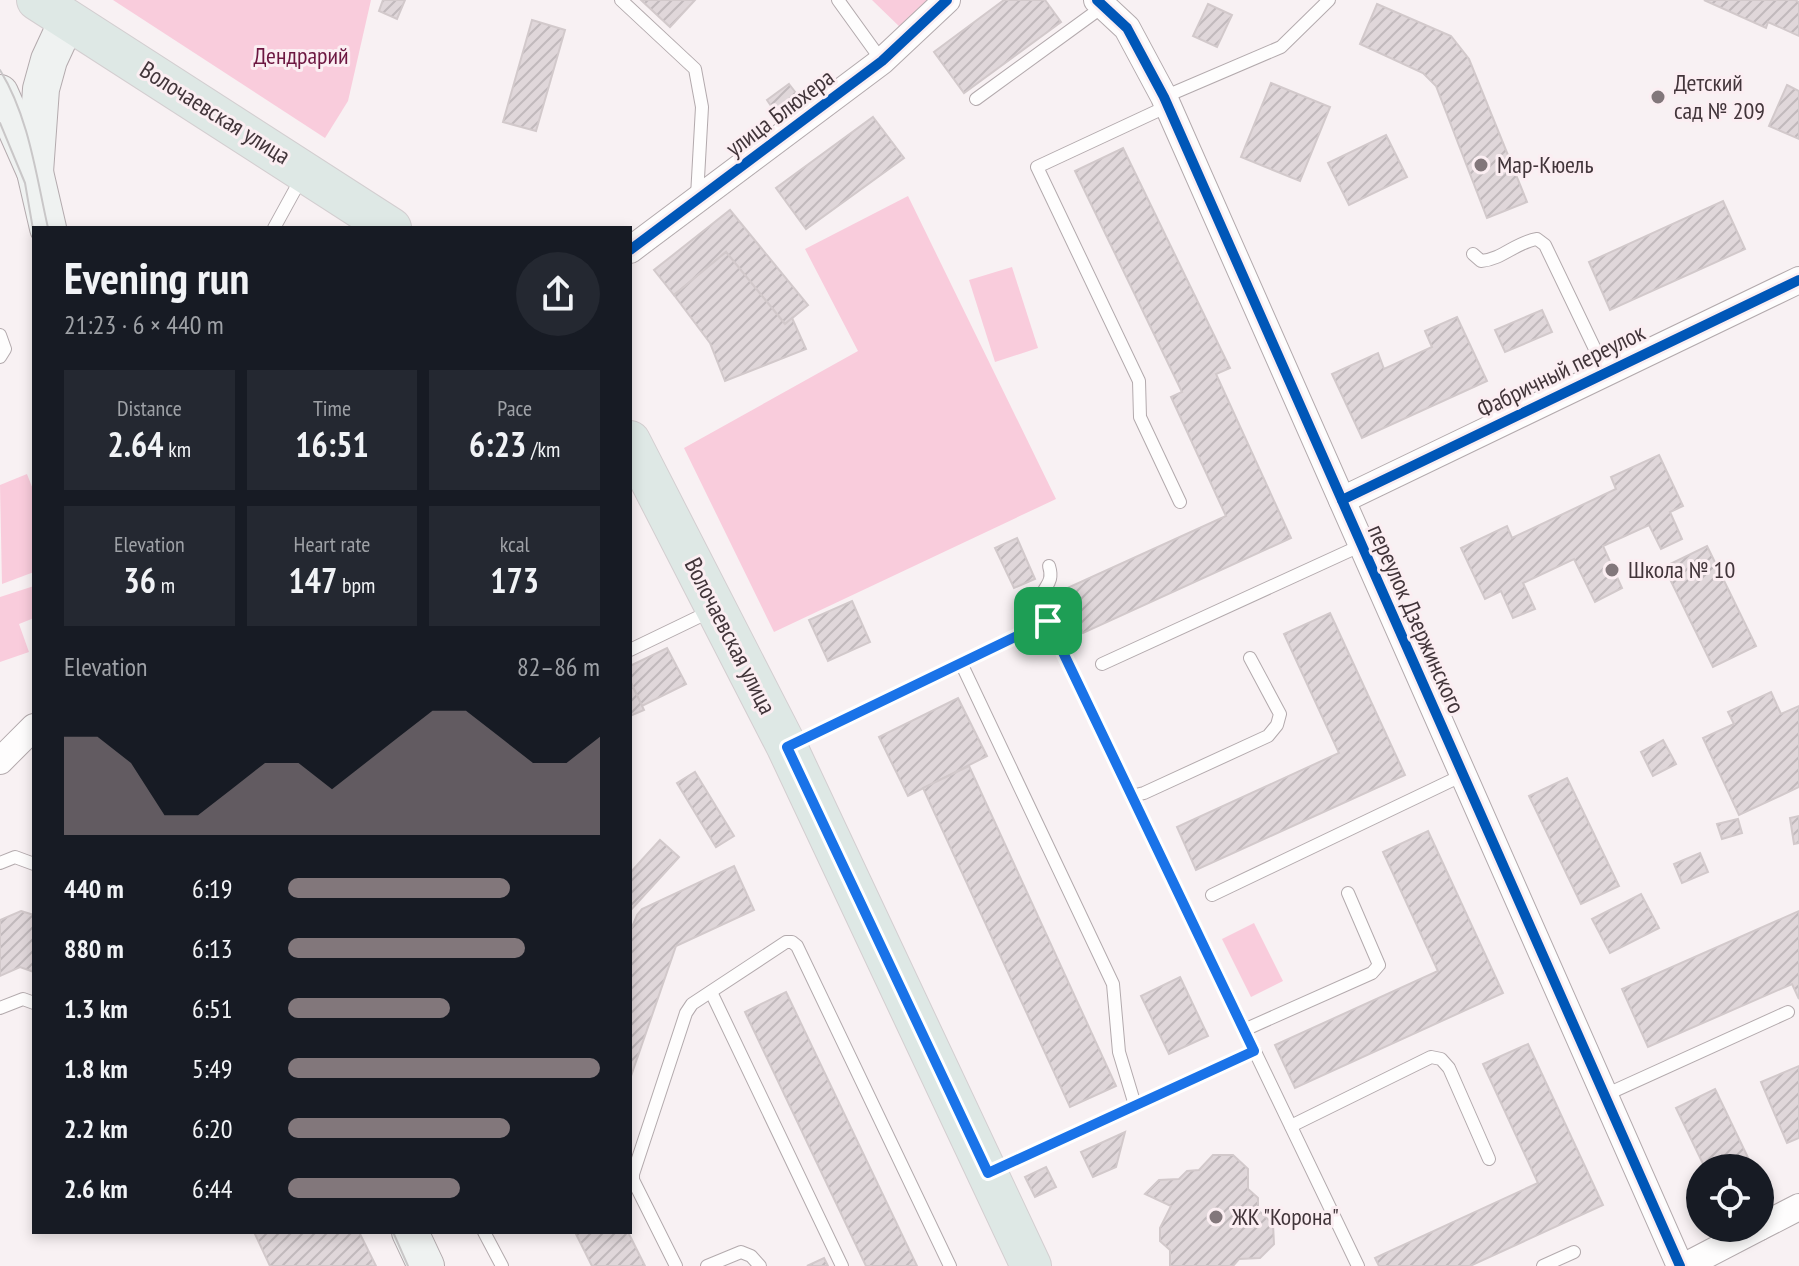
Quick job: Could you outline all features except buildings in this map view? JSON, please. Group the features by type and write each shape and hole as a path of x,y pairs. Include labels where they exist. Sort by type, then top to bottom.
{"main road":[{"path":"23,155 59,10"},
{"name":"Волочаевская улица","path":"59,10 388,226"},
{"path":"0,93 47,226"},
{"name":"Волочаевская улица","path":"632,445 787,747 1031,1266"},
{"path":"411,1234 426,1266"}],"street":[{"name":"улица Блюхера","path":"632,248 882,61 947,0"},
{"name":"переулок Дзержинского","path":"1101,3 1127,28 1166,102 1682,1266"},
{"name":"Фабричный переулок","path":"1342,500 1799,280"},
{"path":"0,761 32,729"},
{"path":"1774,1220 1799,1207"},
{"path":"1682,1266 1731,1242"}],"lane":[{"path":"621,0 695,69 702,107 697,199"},
{"path":"838,0 882,61"},
{"path":"1180,502 1140,417 1139,381 1037,167 1281,47 1326,0"},
{"path":"976,99 1101,3"},
{"path":"275,226 306,171"},
{"path":"1473,254 1481,261 1494,260 1526,240 1537,239 1545,245 1606,372"},
{"path":"0,335 5,349 0,357"},
{"path":"1102,664 1362,545"},
{"path":"1049,566 1052,574 1040,605 1358,1266"},
{"path":"632,649 716,608"},
{"path":"787,747 1048,621"},
{"path":"1132,796 1268,736 1277,725 1280,714 1250,658"},
{"path":"961,663 1113,984 1119,1052 1135,1105"},
{"path":"1212,895 1463,775"},
{"path":"0,863 15,857 32,863"},
{"path":"1244,1030 1372,973 1379,965 1348,893"},
{"path":"676,1266 633,1180 633,1174 686,1013 692,1004 786,942 797,946 950,1266"},
{"path":"711,992 842,1266"},
{"path":"0,1008 23,999 32,1002"},
{"path":"1605,1095 1788,1012"},
{"path":"988,1173 1254,1051"},
{"path":"1291,1126 1431,1057 1441,1059 1449,1068 1489,1159"},
{"path":"485,1234 502,1266"},
{"path":"707,1266 741,1252 751,1256 760,1266"},
{"path":"1543,1266 1574,1252"}],"green space":[{"name":"Дендрарий","path":"113,0 371,0 348,101 325,138"},
{"path":"872,0 943,0 903,30"},
{"path":"908,196 1056,499 774,632 684,448 858,351 805,249"},
{"path":"1012,267 1038,348 995,362 969,280"},
{"path":"27,474 32,487 32,573 2,584 0,485"},
{"path":"32,587 32,619 19,624 29,652 0,662 0,597"},
{"path":"1254,923 1283,981 1251,997 1222,939"}],"tram line":[{"path":"0,70 25,127 48,226"},
{"path":"0,123 25,183 32,226"},
{"path":"394,1234 408,1266"}],"cycle path":[{"path":"632,248 882,61 947,0"},
{"path":"1097,0 1127,28 1164,97 1680,1266"},
{"path":"1342,500 1799,280"}],"place":[{"name":"Детский сад № 209","path":"1658,97"},
{"name":"Мар-Кюель","path":"1481,165"},
{"name":"Школа № 10","path":"1612,570"},
{"name":"ЖК \"Корона\"","path":"1216,1217"}],"route":[{"path":"1048,621 1254,1051 988,1173 787,747 1048,621"}]}
